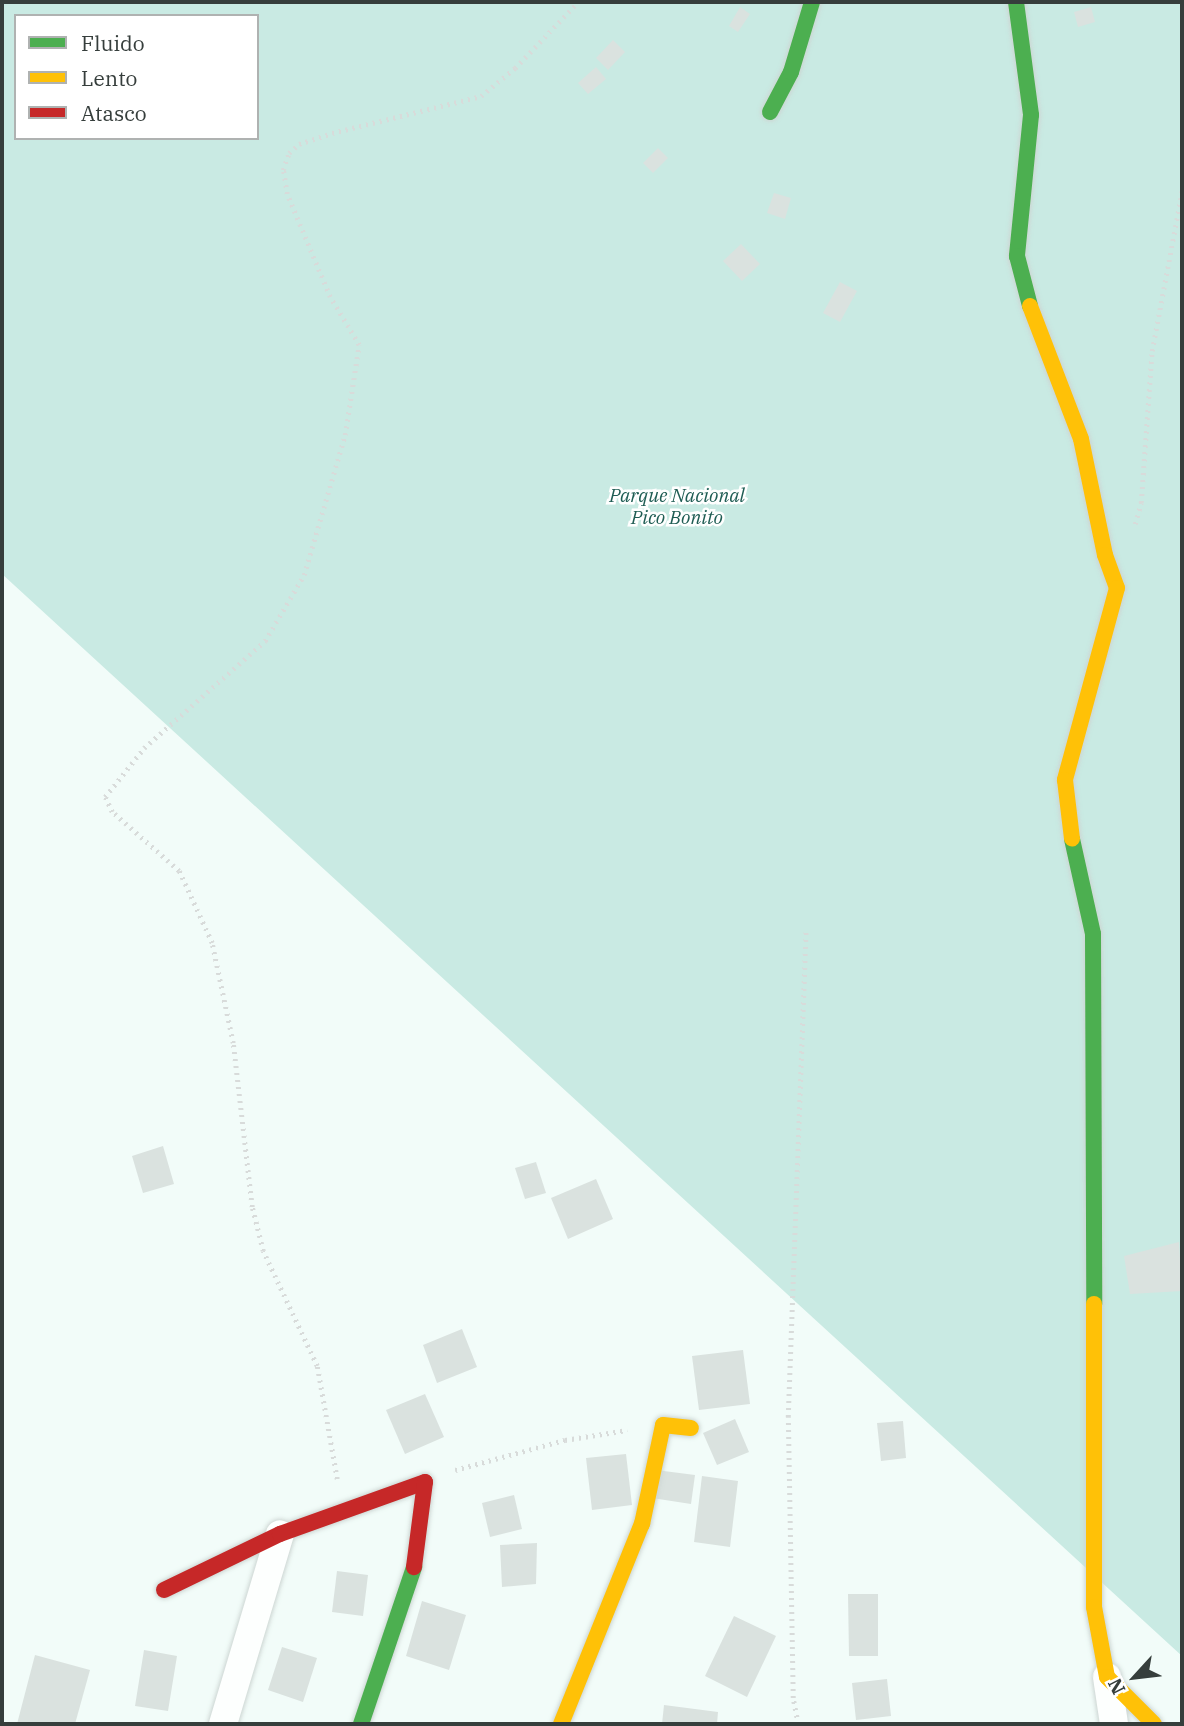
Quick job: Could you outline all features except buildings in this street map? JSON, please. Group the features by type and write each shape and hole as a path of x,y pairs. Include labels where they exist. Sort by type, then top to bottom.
{"street":[{"path":"770,113 791,72 812,2"},
{"path":"1016,2 1031,115 1017,256 1034,323 1081,439 1105,555 1117,589 1065,780 1066,812 1093,934 1094,1607 1114,1724"},
{"path":"561,1724 642,1524 663,1425 691,1428"},
{"path":"164,1590 281,1535 425,1482 412,1580 361,1724"},
{"path":"223,1724 281,1535"},
{"path":"1107,1677 1154,1724"}],"path":[{"path":"341,1512 317,1366 263,1251 252,1208 233,1043 212,943 179,871 112,811 105,797 144,748 265,641 304,575 345,435 359,345 330,297 286,194 283,170 289,153 299,144 332,133 481,96 515,68 579,2"},
{"path":"1134,527 1141,503 1152,351 1182,190"},
{"path":"798,1724 793,1698 788,1417 806,930"},
{"path":"425,1482 565,1440 663,1425"}],"green space":[{"name":"Parque Nacional Pico Bonito","path":"2,2 1182,2 1182,1656 2,574"}],"traffic: fast":[{"path":"770,112 791,72 812,2"},
{"path":"1016,2 1031,115 1017,256 1030,306"},
{"path":"1072,839 1093,934 1094,1304"},
{"path":"361,1724 414,1567"}],"traffic: slow":[{"path":"1030,306 1081,439 1105,555 1117,588 1065,780 1072,839"},
{"path":"1094,1304 1094,1607 1107,1677 1154,1724"},
{"path":"561,1724 642,1524 663,1425 691,1428"}],"traffic: jam":[{"path":"164,1590 280,1534 425,1482 414,1567"}]}
